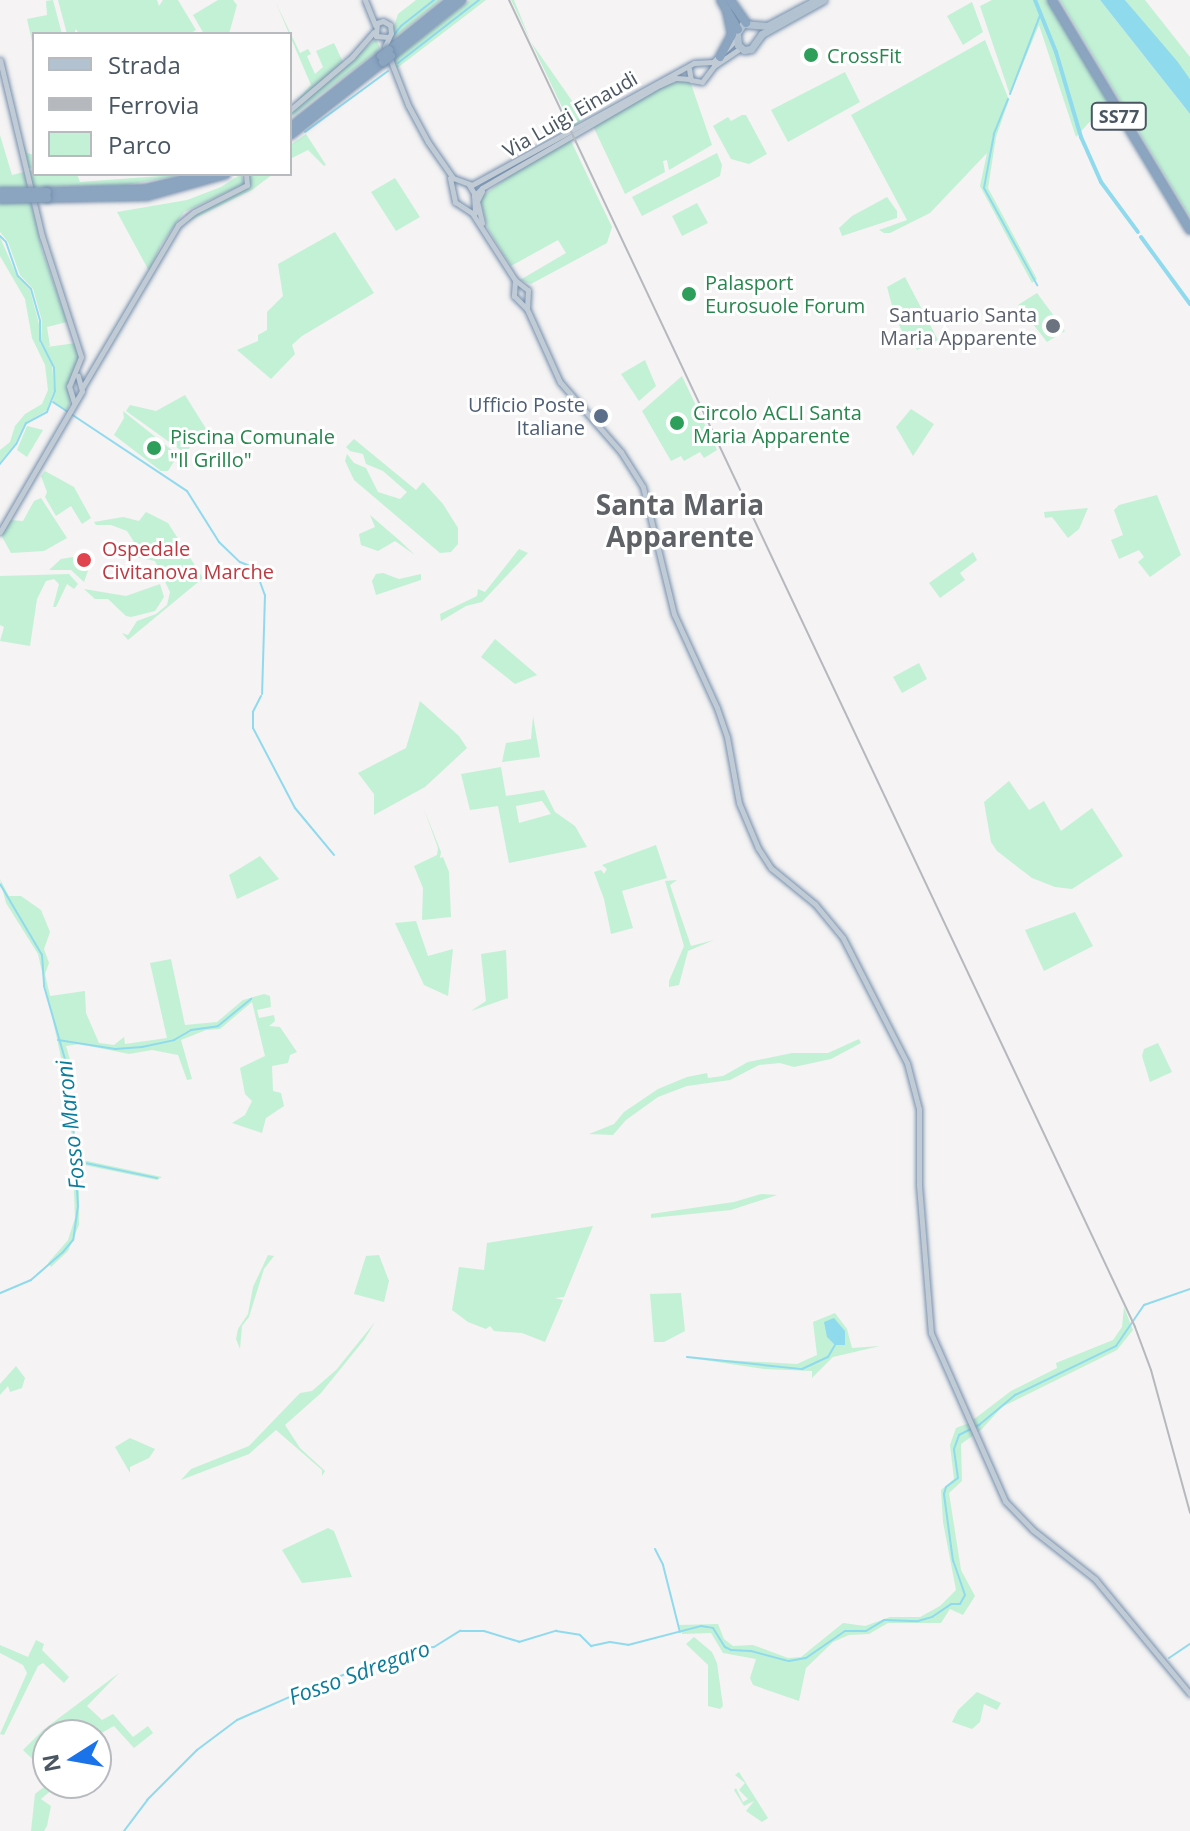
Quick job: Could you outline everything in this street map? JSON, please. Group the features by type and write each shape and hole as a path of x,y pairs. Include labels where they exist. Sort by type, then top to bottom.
{"highway":[{"path":"292,133 451,0"},
{"path":"292,126 462,0"},
{"path":"721,0 744,29"},
{"path":"730,0 744,29"},
{"name":"SS77","path":"1054,0 1190,223"},
{"name":"SS77","path":"1054,0 1190,230"},
{"path":"720,57 732,34 727,10"},
{"path":"0,199 146,189 200,176"},
{"path":"0,192 147,196 219,176"}],"main road":[{"name":"Via Luigi Einaudi","path":"453,190 484,181 695,63 703,64 720,57 744,29 767,26 816,0"},
{"name":"Via Luigi Einaudi","path":"464,206 490,183 660,85 676,78 702,82 708,72 741,48 751,49 757,37 823,0"},
{"path":"366,2 376,19 391,28 385,46 413,115 448,172 466,184 474,197 476,218"},
{"path":"366,2 375,33 411,116 453,190 455,202 476,218 515,280 518,287 515,298 524,300"},
{"path":"292,108 375,33 381,21"},
{"path":"741,48 744,29 757,37"},
{"path":"375,33 388,37"},
{"path":"0,60 42,236 80,351 77,373 80,385"},
{"path":"703,64 708,72"},
{"path":"689,69 690,79"},
{"path":"0,532 70,413 80,385 179,223 247,185 247,176"},
{"path":"485,231 477,201 490,183"},
{"path":"518,287 528,290 524,300 527,309 560,382 621,452 643,487 674,614 717,708 739,803 758,848 775,873 828,917 858,964 907,1063 918,1101 919,1185 931,1333 974,1434 1012,1511 1095,1579 1190,1694"},
{"path":"71,393 80,385"},
{"path":"71,393 80,385"},
{"path":"71,393 74,402"}],"green space":[{"path":"53,0 61,32 32,32 32,42 27,19 47,15 46,1"},
{"path":"58,0 157,0 159,6 163,0 178,0 196,30 78,32 76,29 75,32 66,32"},
{"path":"218,0 233,0 237,5 230,32 203,32 193,15"},
{"path":"416,0 441,0 389,42 398,14"},
{"path":"470,0 486,0 396,69 393,60"},
{"path":"511,0 514,0 531,42"},
{"path":"992,0 1049,0 1111,107 1094,117 1076,137 1039,25 1010,95 980,6"},
{"path":"1060,0 1100,0 1190,114 1190,217"},
{"path":"1125,0 1145,0 1190,57 1190,79"},
{"path":"972,2 983,32 963,45 947,16"},
{"path":"292,36 300,53 308,49 311,54 307,56 315,74 323,67 316,51 334,43 343,62 292,106 311,85"},
{"path":"376,39 380,48 375,53 292,116 292,111"},
{"path":"985,40 1009,100 996,137 988,188 1037,279 1032,283 980,186 987,153 930,213 890,233 879,230 907,220 851,115"},
{"path":"531,42 584,118 572,128"},
{"path":"845,72 860,102 788,142 771,110"},
{"path":"683,80 691,84 712,145 669,170 667,160 663,161 665,172 625,194 593,126 664,86"},
{"path":"746,115 767,154 749,164 731,159 713,126 728,117 731,121"},
{"path":"306,134 326,165 308,150 292,158 292,144"},
{"path":"0,135 12,175 24,172 42,250 67,322 47,327 50,346 47,347 76,343 79,358 67,387 71,399 67,412 53,403 55,368 41,340 42,321 33,289 20,275 8,242 0,232"},
{"path":"20,137 27,153 32,154 32,169 28,168"},
{"path":"570,139 612,227 607,243 531,284 520,280 566,253 558,240 511,266 488,229 480,198 512,174"},
{"path":"717,153 722,165 720,176 642,216 632,197"},
{"path":"32,170 32,176 78,176 80,182 177,176 126,185 32,187 29,171"},
{"path":"242,176 244,184 184,212 161,245 149,271 117,212 187,200"},
{"path":"250,176 270,176 252,190 181,225 196,213 249,187"},
{"path":"395,178 420,217 396,231 371,192"},
{"path":"887,197 897,211 897,218 842,236 839,228 852,216"},
{"path":"697,203 708,223 682,236 672,216"},
{"path":"335,232 374,293 302,336 292,345 295,354 271,379 237,350 258,341 258,335 267,330 267,312 283,296 278,264"},
{"path":"0,237 17,276 30,290 39,324 40,343 52,363 54,390 47,410 25,423 16,442 0,462 0,450 10,442 15,426 25,414 42,404 48,390 45,365 32,338 25,299 0,256"},
{"path":"905,277 938,340 917,350 908,333 904,335 899,325 906,321 904,317 899,319 896,315 902,311 900,305 893,309 887,287"},
{"path":"1037,293 1065,331 1047,342 1018,305"},
{"path":"645,360 656,386 639,401 621,374"},
{"name":"Circolo ACLI Santa Maria Apparente","path":"682,376 717,450 704,458 700,452 684,461 681,456 671,461 642,411"},
{"path":"185,395 210,435 197,435 186,454 126,411 130,405 156,411"},
{"path":"911,409 934,424 913,456 896,427"},
{"path":"123,411 178,455 168,471 161,471 114,435 124,418"},
{"path":"27,426 43,430 27,457 17,450"},
{"path":"354,439 416,490 423,482 443,504 458,528 458,544 451,552 440,553 354,480 345,461 347,454 354,463 366,468 378,492 400,499 407,492 383,471 366,464 363,454 346,447"},
{"path":"45,471 74,487 91,518 82,524 71,506 56,516 45,497 47,492 41,476"},
{"path":"1157,495 1181,555 1150,577 1138,562 1144,557 1139,550 1119,559 1111,540 1123,535 1114,510 1119,505"},
{"path":"41,498 67,538 44,551 11,553 1,535 10,520 23,521 34,501"},
{"path":"1088,508 1079,529 1068,538 1052,517 1045,518 1044,512"},
{"path":"146,512 168,523 203,578 128,640 122,633 128,635 137,621 156,614 167,605 170,592 155,561 135,557 134,542 127,531 94,522 123,517 139,521"},
{"path":"370,515 415,555 395,541 378,551 361,545 359,534 375,527"},
{"path":"519,549 528,553 482,602 466,606 441,621 440,614 477,596 478,589 485,592"},
{"path":"973,552 977,560 960,573 965,580 940,598 929,583"},
{"path":"79,556 77,565 89,568 84,582 71,570 49,570 61,559"},
{"path":"383,573 399,579 421,574 421,580 376,595 372,581 376,574"},
{"path":"69,574 78,584 74,589 67,584 56,607 53,607 59,584 54,579 46,581 37,599 30,646 0,641 4,627 0,625 0,576"},
{"path":"160,584 164,597 155,611 131,617 108,599 95,599 84,589 126,596"},
{"path":"495,639 537,675 515,684 481,657"},
{"path":"919,663 927,679 902,693 893,677"},
{"path":"420,701 459,736 467,748 425,787 374,815 374,794 358,773 406,748"},
{"path":"533,716 540,757 502,762 506,743 531,739"},
{"path":"501,767 506,796 544,790 555,812 575,826 587,847 509,863 498,806 470,810 461,774","holes":["542,801 551,814 519,823 516,806"]},
{"path":"1009,781 1029,810 1044,801 1061,831 1092,808 1123,856 1072,889 1055,887 1032,878 997,851 991,842 984,802"},
{"path":"424,809 441,852 440,858 443,857 449,872 451,917 422,920 423,888 414,866 437,855 438,848"},
{"path":"656,845 667,878 622,891 633,928 611,934 604,899 594,872 601,870 604,874 607,869 602,865"},
{"path":"260,856 279,879 237,899 229,875"},
{"path":"0,879 9,896 21,896 41,910 50,932 44,949 49,963 45,974 50,996 85,991 86,1013 99,1043 114,1045 124,1037 125,1044 167,1038 150,963 171,959 185,1025 217,1022 243,1000 264,994 270,996 271,1007 257,1010 259,1018 274,1015 275,1021 269,1026 280,1027 297,1052 290,1055 288,1063 272,1066 273,1091 281,1093 284,1106 266,1118 262,1133 232,1123 245,1115 252,1101 245,1094 240,1068 265,1056 252,1002 220,1029 206,1030 181,1040 192,1079 187,1080 178,1055 152,1050 129,1054 79,1044 66,1046 73,1070 68,1090 78,1159 162,1177 157,1180 79,1164 79,1225 68,1251 51,1267 48,1263 68,1240 75,1218 72,1136 62,1088 65,1075 38,954 6,903"},
{"path":"677,880 670,885 691,946 714,940 688,951 679,985 669,987 684,946 665,881"},
{"path":"1075,912 1093,946 1044,971 1025,930"},
{"path":"416,921 428,956 453,949 448,996 424,985 395,923"},
{"path":"506,950 508,998 471,1011 486,1001 481,954"},
{"path":"859,1039 861,1043 831,1059 794,1067 780,1063 759,1065 730,1080 687,1086 658,1097 626,1120 613,1135 589,1134 614,1124 624,1112 658,1089 687,1077 707,1073 708,1078 723,1076 748,1062 792,1053 828,1053"},
{"path":"1158,1043 1172,1072 1150,1082 1142,1056 1144,1049"},
{"path":"761,1194 777,1195 731,1210 651,1218 651,1214 734,1202"},
{"path":"593,1226 564,1297 555,1298 563,1300 545,1342 522,1333 494,1331 490,1326 486,1329 468,1322 452,1310 459,1267 484,1270 487,1243"},
{"path":"268,1255 274,1256 264,1269 249,1317 242,1326 240,1349 236,1339 238,1329 248,1314 253,1287"},
{"path":"379,1255 389,1281 384,1302 354,1294 366,1256"},
{"path":"681,1293 685,1331 664,1342 654,1342 650,1294"},
{"path":"1124,1307 1133,1330 1117,1350 1002,1407 981,1430 961,1444 962,1481 949,1493 961,1570 975,1596 963,1615 950,1609 941,1623 888,1623 869,1634 849,1635 833,1642 806,1668 799,1701 753,1685 750,1678 756,1659 723,1653 711,1633 682,1634 679,1625 718,1624 724,1639 733,1646 753,1645 788,1658 801,1657 843,1623 865,1626 890,1617 920,1617 940,1606 956,1590 943,1522 941,1490 954,1479 950,1445 956,1428 969,1423 1011,1391 1057,1368 1056,1363 1113,1340 1122,1327"},
{"path":"835,1313 847,1329 852,1348 880,1346 833,1357 812,1378 812,1371 764,1369 690,1358 797,1364 817,1355 813,1322"},
{"path":"375,1322 321,1393 285,1425 300,1448 325,1471 322,1476 322,1470 276,1430 249,1454 181,1480 191,1469 249,1446 300,1393 312,1391 336,1370"},
{"path":"16,1366 25,1378 22,1388 10,1392 8,1386 0,1395 0,1384"},
{"path":"130,1438 155,1449 149,1458 130,1467 130,1473 115,1447"},
{"path":"328,1528 334,1531 352,1577 302,1583 282,1550"},
{"path":"694,1637 712,1652 717,1663 723,1706 720,1709 708,1706 708,1665 686,1644"},
{"path":"36,1640 44,1644 42,1650 69,1677 64,1683 43,1663 38,1666 4,1735 0,1734 27,1673 23,1665 0,1653 0,1645 28,1657"},
{"path":"119,1673 87,1706 101,1719 58,1719"},
{"path":"977,1692 1001,1703 997,1710 984,1704 980,1722 972,1729 952,1722 958,1710"},
{"path":"113,1714 133,1737 148,1726 153,1733 134,1748 114,1726 112,1719 104,1719"},
{"path":"32,1741 32,1759 23,1750"},
{"path":"739,1772 768,1818 762,1822 746,1811 754,1801 744,1806 734,1790 736,1788 743,1802 748,1799 739,1790 745,1783 735,1775"},
{"path":"34,1799 41,1799 51,1806 47,1826 44,1831 31,1831"}],"water":[{"path":"1100,0 1125,0 1177,61 1190,79 1190,114"},
{"path":"834,1318 845,1331 845,1345 835,1345 827,1337 824,1322"}],"waterway":[{"path":"389,41 401,26 434,0"},
{"path":"398,63 479,0"},
{"path":"1035,0 1056,52 1081,137 1101,182 1138,232"},
{"path":"1010,94 1041,13"},
{"path":"305,132 388,71"},
{"path":"1008,99 994,134 984,188 1037,285"},
{"path":"0,236 6,242 18,276 31,289 40,321 40,340 54,368 55,391 47,412 26,423 16,444 0,464"},
{"path":"1141,237 1190,304"},
{"path":"53,402 187,491 219,542 240,562 255,568 265,595 262,694"},
{"path":"261,696 253,712 253,728 295,808 334,855"},
{"name":"Fosso Maroni","path":"0,884 42,955 44,986 69,1073 65,1105 73,1122 78,1206 73,1240 63,1252 31,1280 0,1293"},
{"path":"58,1040 115,1049 142,1047 174,1040 191,1030 218,1026 251,999"},
{"path":"76,1161 157,1178"},
{"name":"Fosso Sdregaro","path":"124,1831 147,1800 197,1750 237,1720 319,1684 410,1650 434,1647 460,1631 484,1631 519,1642 556,1631 580,1635 591,1646 610,1642 628,1645 701,1626 713,1628 725,1647 731,1650 751,1651 789,1661 806,1658 845,1631 866,1631 884,1620 918,1621 932,1617 951,1604 960,1604 965,1595 953,1561 944,1494 946,1487 958,1478 954,1449 959,1435 979,1425 1015,1395 1116,1346 1144,1305 1190,1289"},
{"path":"687,1357 802,1369 828,1357 835,1345"},
{"path":"655,1549 663,1565 680,1632"},
{"path":"1169,1658 1190,1644"}],"railway":[{"path":"509,0 1135,1327 1151,1370 1190,1513"}],"place":[{"name":"CrossFit","path":"811,55"},
{"name":"Palasport Eurosuole Forum","path":"689,294"},
{"name":"Santuario Santa Maria Apparente","path":"1053,326"},
{"name":"Ufficio Poste Italiane","path":"601,416"},
{"name":"Circolo ACLI Santa Maria Apparente","path":"677,423"},
{"name":"Piscina Comunale \"Il Grillo\"","path":"154,448"},
{"name":"Ospedale Civitanova Marche","path":"84,560"}],"district":[{"name":"Santa Maria Apparente","path":"680,520"}]}
